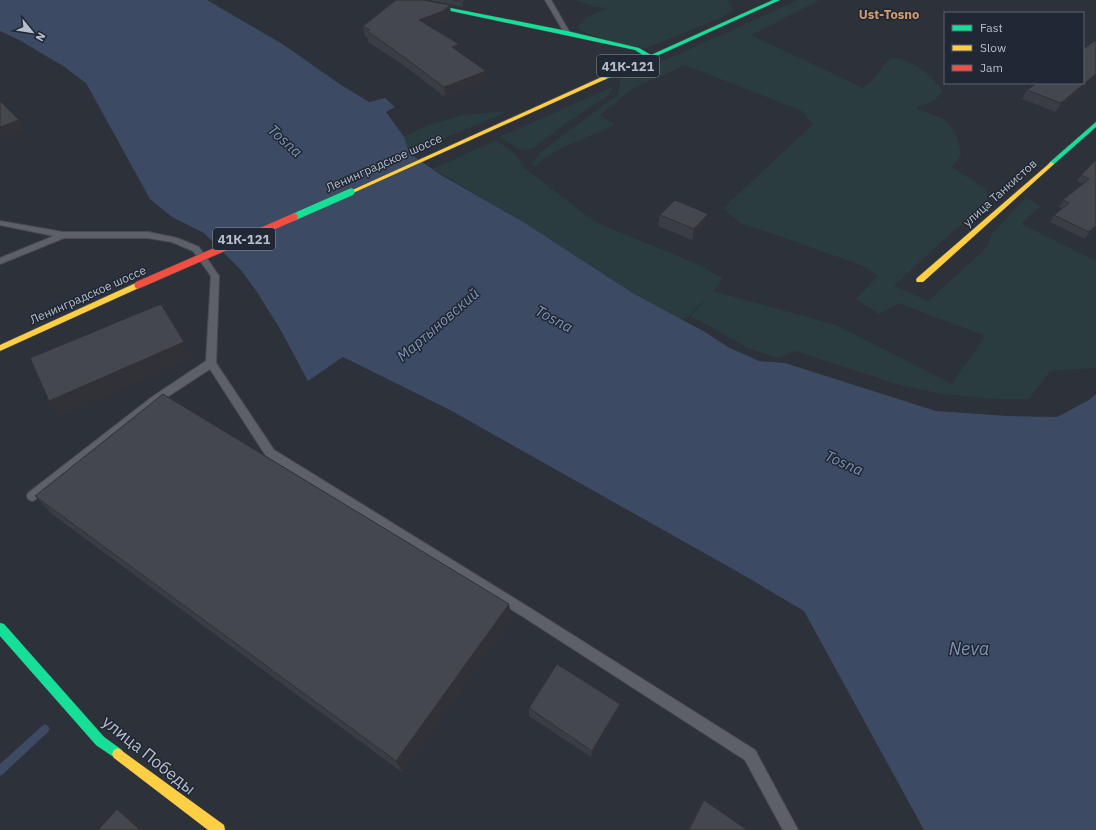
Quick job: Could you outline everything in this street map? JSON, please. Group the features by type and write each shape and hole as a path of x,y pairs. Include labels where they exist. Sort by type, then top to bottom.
{"main road":[{"path":"402,0 567,33 637,49 649,56"},
{"name":"Ленинградское шоссе","path":"0,348 649,56 777,0"},
{"name":"улица Танкистов","path":"920,280 1096,124"},
{"name":"улица Победы","path":"0,628 100,741 219,830"}],"lane":[{"path":"548,0 567,33"},
{"path":"0,223 63,235 148,235 174,240 196,250 215,276 211,363 270,453 526,612 750,755 791,830"},
{"path":"0,261 63,235"},
{"path":"32,496 155,400 211,363"}],"shaded area":[{"path":"575,0 727,0 733,9 723,17 644,49 641,47 599,38 590,35 577,27 587,17 607,8 595,7"},
{"path":"798,0 820,0 751,35 863,88 872,81 892,57 915,65 932,78 943,91 935,100 916,108 943,119 951,126 958,140 961,156 952,167 987,190 987,199 983,211 952,232 894,286 928,301 988,246 991,235 1026,197 1040,206 1021,224 1096,261 1096,368 1050,371 1029,399 996,399 942,394 900,385 795,351 778,358 745,347 704,323 690,317 713,291 836,325 952,384 985,336 899,303 879,314 856,299 878,276 863,266 771,233 741,224 723,208 813,124 802,111 685,65 634,88 600,115 615,125 561,149 550,155 536,166 532,163 541,152 618,95 621,78 659,63"},
{"path":"614,86 609,95 568,122 533,148 520,150 500,137"},
{"path":"509,111 409,153 404,137 426,126 462,115"},
{"path":"496,140 515,154 524,168 595,222 700,265 722,278 719,285 688,317 682,319 631,292 525,223 433,169"}],"water":[{"path":"0,0 207,0 284,45 341,85 369,102 385,98 395,107 386,112 404,137 409,153 441,175 525,223 631,292 705,332 728,347 759,361 785,363 936,411 1008,416 1057,417 1089,400 1096,394 1096,830 924,830 804,611 738,572 450,410 343,357 308,381 280,329 257,292 241,270 204,233 172,217 150,199 86,83 63,66 21,41 0,31"}],"building":[{"path":"396,0 423,0 450,5 443,11 419,20 459,44 452,47 486,71 444,87 367,31 370,30 363,26"},
{"path":"453,0 466,0 463,2"},
{"path":"1096,40 1096,74 1084,84 1084,48"},
{"path":"1036,84 1084,84 1061,103 1027,90"},
{"path":"0,101 19,120 0,127"},
{"path":"1096,160 1096,226 1089,232 1054,215 1069,203 1063,200 1089,179 1081,175"},
{"path":"675,200 708,214 694,229 660,215"},
{"path":"161,304 184,342 49,401 30,358"},
{"path":"163,394 509,604 396,761 35,496"},
{"path":"557,664 620,704 592,751 529,708"},
{"path":"704,800 747,830 689,830"},
{"path":"117,809 140,830 98,830"}],"waterway":[{"name":"Мартыновский","path":"0,771 45,729"}],"traffic: fast":[{"path":"402,0 567,33 637,49 649,56"},
{"path":"604,78 777,0"},
{"path":"1051,164 1096,124"},
{"path":"294,217 351,192"},
{"path":"0,628 100,741 118,754"}],"traffic: slow":[{"path":"351,192 604,78"},
{"path":"920,280 1051,164"},
{"path":"0,348 138,285"},
{"path":"118,754 219,830"}],"traffic: jam":[{"path":"138,285 294,217"}],"district":[{"name":"Ust-Tosno","path":"889,14"}],"water label":[{"name":"Tosna","path":"285,141"},
{"name":"Tosna","path":"554,319"},
{"name":"Tosna","path":"844,463"},
{"name":"Neva","path":"969,649"}]}
